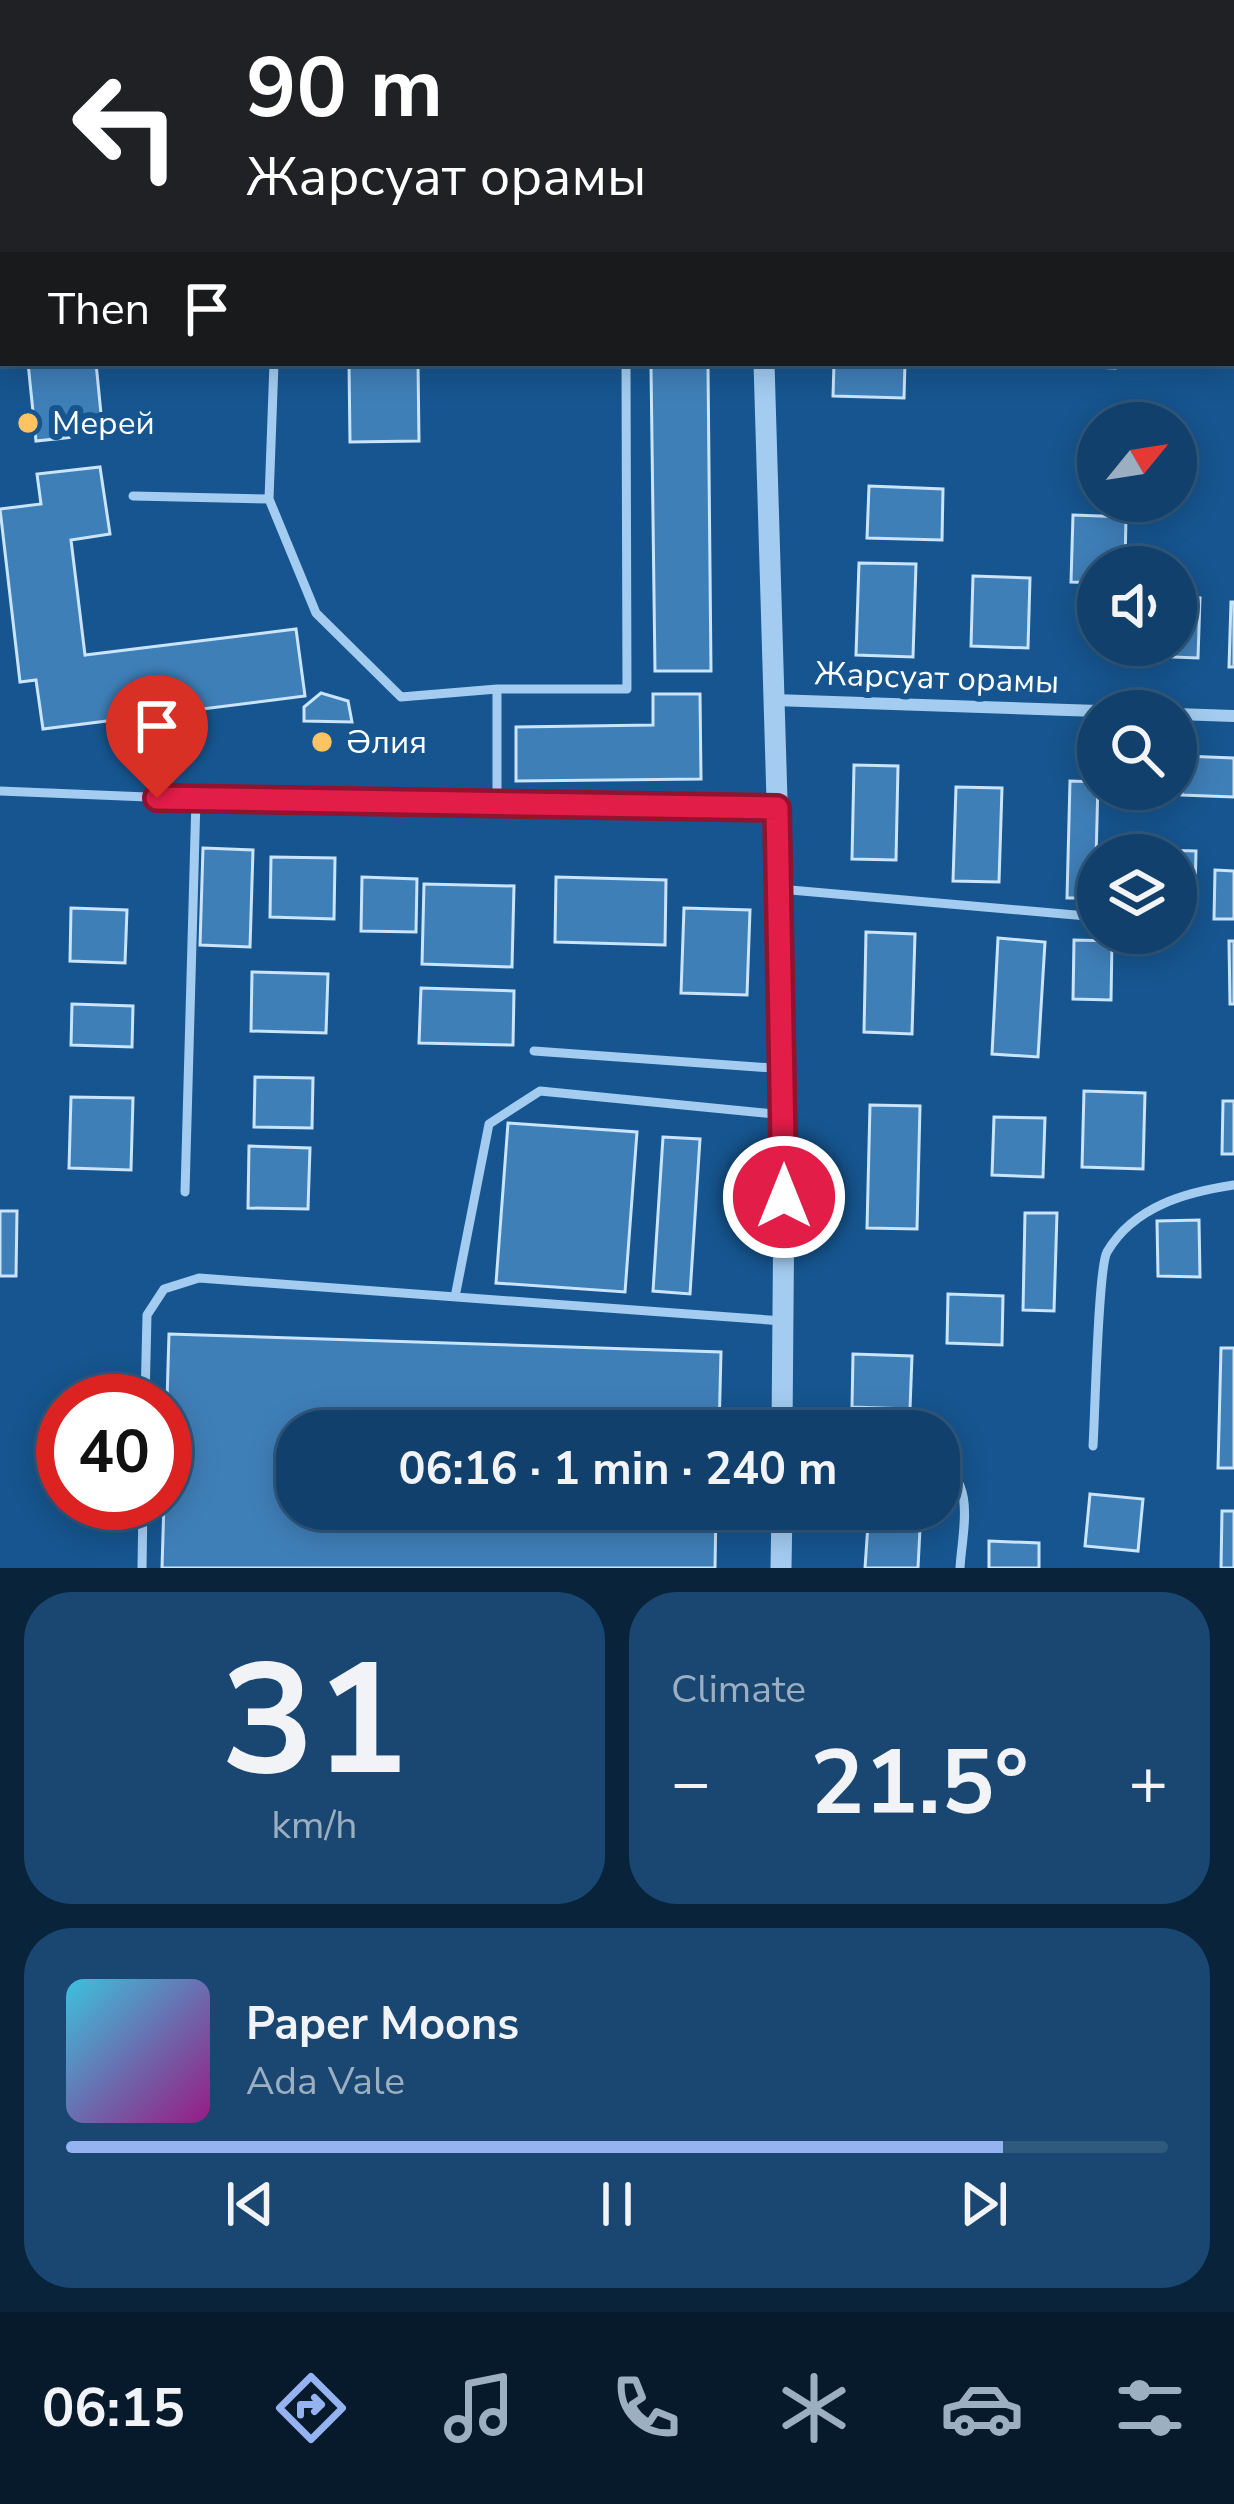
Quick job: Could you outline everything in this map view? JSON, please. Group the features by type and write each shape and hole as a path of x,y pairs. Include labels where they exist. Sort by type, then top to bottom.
{"street":[{"path":"764,366 784,1070 782,1410"},
{"name":"Жарсуат орамы","path":"774,700 1077,710"},
{"path":"1197,715 1234,716"},
{"path":"782,1530 782,1568"}],"lane":[{"path":"274,366 269,499 316,613 401,697 496,689 627,689 626,366"},
{"path":"133,496 269,499"},
{"path":"496,689 497,803"},
{"path":"0,791 196,799 777,808"},
{"path":"185,1192 196,799"},
{"path":"779,889 1077,915"},
{"path":"534,1052 784,1070"},
{"path":"455,1297 489,1124 517,1102 540,1090 784,1115"},
{"path":"1094,1446 1106,1254 1133,1225 1177,1194 1234,1185"},
{"path":"146,1374 147,1315 164,1289 200,1278 783,1321"},
{"path":"960,1480 964,1487 960,1568"},
{"path":"142,1568 143,1530"}],"building":[{"path":"28,366 96,366 103,434 36,441"},
{"path":"349,366 418,366 419,441 350,442"},
{"path":"651,366 708,366 711,671 655,671"},
{"path":"834,366 905,366 904,398 833,396"},
{"path":"100,467 110,534 71,540 85,655 296,629 305,696 43,729 36,680 20,682 0,509 41,504 37,474"},
{"path":"869,486 943,489 942,540 867,538"},
{"path":"1073,515 1077,522 1126,522 1125,546 1077,546 1077,582 1071,582"},
{"path":"859,563 916,564 913,657 856,655"},
{"path":"973,576 1030,578 1028,648 971,646"},
{"path":"1197,598 1200,598 1197,658"},
{"path":"1234,602 1234,667 1229,667"},
{"path":"321,693 348,701 352,722 304,721 304,707"},
{"path":"653,694 700,694 701,779 516,781 516,727 653,725"},
{"path":"1197,757 1234,758 1234,797 1197,796"},
{"path":"854,765 898,766 896,860 852,859"},
{"path":"1070,781 1077,781 1077,810 1097,810 1097,834 1077,834 1077,898 1067,898"},
{"path":"956,787 1002,788 999,882 953,881"},
{"path":"203,848 253,850 250,947 200,945"},
{"path":"271,857 335,858 334,919 270,917"},
{"path":"1215,870 1234,871 1234,919 1214,919"},
{"path":"362,877 417,879 416,932 361,931"},
{"path":"556,877 666,880 665,945 555,942"},
{"path":"424,884 514,886 512,967 422,964"},
{"path":"71,908 127,910 125,963 70,961"},
{"path":"684,908 750,910 747,995 681,993"},
{"path":"866,932 915,934 912,1034 864,1032"},
{"path":"998,938 1045,942 1038,1057 992,1054"},
{"path":"1074,940 1077,954 1112,954 1111,1000 1073,999"},
{"path":"1229,941 1234,941 1234,1004 1230,1004"},
{"path":"252,972 328,974 326,1033 251,1031"},
{"path":"421,988 514,991 513,1045 419,1043"},
{"path":"72,1004 133,1006 132,1047 71,1045"},
{"path":"255,1077 313,1078 312,1128 254,1127"},
{"path":"1084,1091 1145,1093 1143,1169 1082,1167"},
{"path":"71,1097 133,1098 131,1170 69,1168"},
{"path":"1223,1101 1234,1101 1234,1154 1222,1154"},
{"path":"870,1105 920,1106 917,1229 867,1228"},
{"path":"994,1117 1045,1118 1043,1177 992,1175"},
{"path":"508,1123 637,1132 625,1292 496,1283"},
{"path":"663,1137 700,1139 690,1294 653,1291"},
{"path":"249,1146 310,1148 308,1209 248,1208"},
{"path":"0,1211 17,1211 16,1276 0,1276"},
{"path":"1025,1213 1057,1213 1054,1311 1023,1310"},
{"path":"1199,1220 1200,1277 1158,1276 1157,1221"},
{"path":"948,1294 1003,1296 1002,1345 947,1343"},
{"path":"169,1334 721,1352 720,1410 276,1410 276,1530 716,1530 715,1568 162,1568 163,1530 192,1530 192,1374 168,1374"},
{"path":"1221,1348 1234,1348 1234,1468 1218,1468"},
{"path":"853,1354 912,1356 910,1409 852,1407"},
{"path":"1090,1494 1143,1499 1138,1551 1085,1546"},
{"path":"1222,1511 1234,1511 1234,1568 1221,1568"},
{"path":"868,1530 920,1530 918,1568 865,1568"},
{"path":"989,1541 1039,1543 1039,1568 989,1568"}],"place":[{"name":"Мерей","path":"28,423"},
{"name":"Әлия","path":"322,742"}],"route":[{"path":"157,798 777,808 784,1197"}]}
